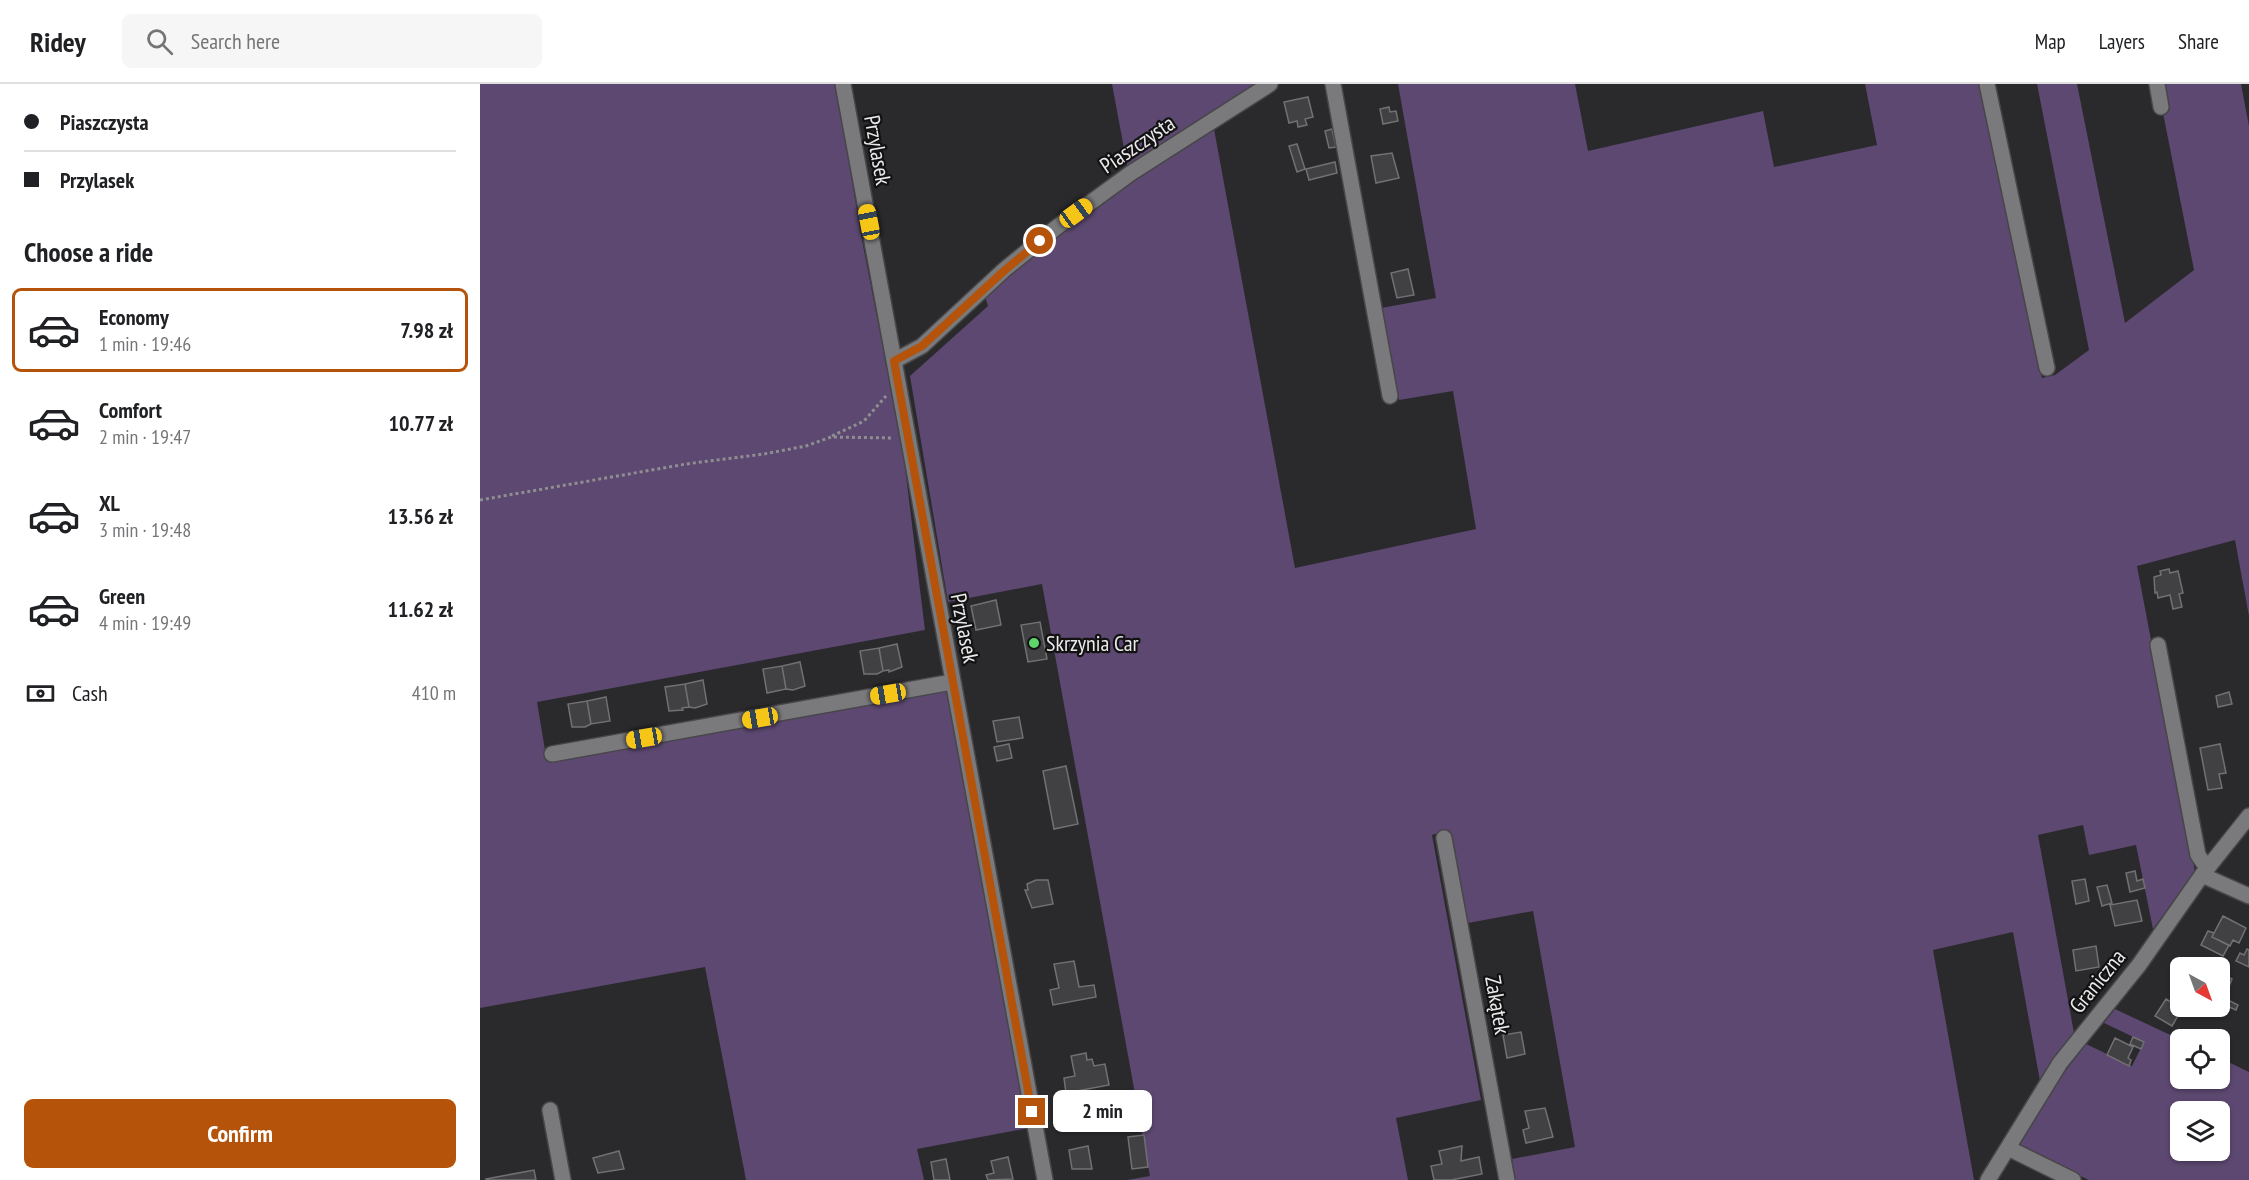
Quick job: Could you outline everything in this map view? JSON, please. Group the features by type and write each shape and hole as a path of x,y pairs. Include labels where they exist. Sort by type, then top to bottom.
{"street":[{"name":"Przylasek","path":"843,84 1045,1180"},
{"name":"Piaszczysta","path":"894,361 922,346 1005,270 1057,227 1131,173 1270,84"},
{"path":"1333,84 1390,396"},
{"path":"1987,84 2047,368"},
{"path":"2157,84 2161,107"},
{"path":"2158,645 2198,855 2205,871 2249,896"},
{"path":"552,754 952,682"},
{"name":"Graniczna","path":"1988,1180 2060,1063 2139,965 2205,871 2249,816"},
{"name":"Zakątek","path":"1444,838 1507,1180"},
{"path":"550,1110 563,1180"},
{"path":"2008,1148 2073,1180"}],"path":[{"path":"480,500 806,446 864,421 876,410 898,381"},
{"path":"831,437 907,437"}],"shaded area":[{"path":"480,84 836,84 861,235 903,451 925,630 537,702 547,762 949,689 1029,1128 917,1149 924,1180 746,1180 705,967 480,1008"},
{"path":"1112,84 1259,84 1128,170"},
{"path":"1398,84 1575,84 1588,151 1763,111 1774,167 1877,145 1865,84 1981,84 2042,378 2055,375 2089,350 2037,84 2077,84 2125,323 2194,270 2163,113 2168,111 2163,84 2241,84 2249,126 2249,616 2235,540 2137,566 2195,872 2153,929 2136,845 2089,855 2083,825 2038,835 2074,1033 2040,1081 2013,932 1933,950 1974,1180 1515,1180 1512,1159 1575,1147 1533,911 1468,923 1449,830 1432,835 1481,1100 1396,1118 1408,1180 1127,1180 1150,1176 1042,584 948,602 910,376 988,306 984,293 1099,204 1214,129 1295,568 1476,529 1453,391 1399,400 1381,308 1436,298"},
{"path":"2115,1009 2170,1035 2170,1089 2230,1089 2230,1063 2249,1072 2249,1180 2089,1180 2018,1147 2057,1082 2086,1044 2132,1066 2144,1042 2104,1023"}],"building":[{"path":"1308,97 1313,117 1305,119 1307,125 1298,127 1297,121 1289,123 1284,102"},
{"path":"1389,107 1390,112 1396,111 1398,121 1383,124 1380,109"},
{"path":"1332,129 1336,147 1329,148 1325,131"},
{"path":"1297,144 1305,169 1297,172 1289,146"},
{"path":"1392,153 1399,178 1376,183 1371,156"},
{"path":"1335,162 1337,173 1309,180 1306,169"},
{"path":"1408,269 1414,295 1397,298 1391,273"},
{"path":"2169,569 2170,573 2178,571 2183,593 2179,594 2182,607 2173,609 2170,595 2158,598 2157,592 2155,593 2154,577 2161,575 2160,571"},
{"path":"996,600 1001,625 976,630 971,606"},
{"path":"1040,622 1047,659 1028,662 1021,625"},
{"path":"897,644 902,667 889,672 889,670 883,671 879,648"},
{"path":"879,648 883,671 877,674 864,674 860,651"},
{"path":"800,662 805,686 793,690 786,689 782,666"},
{"path":"782,666 786,689 767,693 763,669"},
{"path":"703,680 707,704 695,708 689,707 685,684"},
{"path":"685,684 689,707 669,711 665,687"},
{"path":"2229,692 2232,704 2218,707 2216,696"},
{"path":"606,697 610,721 591,724 587,701"},
{"path":"587,701 591,724 585,727 572,727 568,704"},
{"path":"1019,717 1023,738 997,742 993,721"},
{"path":"1009,744 1012,758 997,761 994,747"},
{"path":"2220,744 2226,773 2219,774 2222,788 2208,790 2200,748"},
{"path":"1066,766 1078,824 1054,829 1043,771"},
{"path":"2135,871 2137,881 2143,879 2145,888 2130,892 2126,873"},
{"path":"2085,879 2089,901 2076,904 2072,881"},
{"path":"1036,880 1048,880 1053,904 1032,908 1025,890 1028,890 1027,884"},
{"path":"2107,885 2112,903 2102,906 2097,887"},
{"path":"2137,900 2142,921 2115,926 2110,905"},
{"path":"2223,916 2246,928 2239,943 2233,940 2230,946 2212,937"},
{"path":"2208,931 2214,933 2212,937 2229,945 2223,956 2201,945"},
{"path":"2096,946 2099,967 2076,971 2073,950"},
{"path":"2247,949 2249,950 2249,967 2236,961 2240,953 2244,955"},
{"path":"1074,961 1079,987 1094,985 1096,997 1053,1005 1050,990 1059,988 1054,964"},
{"path":"2166,999 2170,1002 2170,1017 2177,1017 2172,1026 2155,1016"},
{"path":"2230,1001 2238,1005 2236,1010 2230,1007"},
{"path":"1521,1032 1525,1054 1507,1058 1503,1035"},
{"path":"2133,1037 2144,1042 2141,1049 2130,1044"},
{"path":"2115,1038 2133,1047 2128,1058 2131,1060 2129,1066 2107,1055"},
{"path":"1086,1053 1087,1060 1092,1059 1094,1066 1105,1064 1109,1085 1066,1093 1064,1078 1075,1076 1071,1056"},
{"path":"1545,1108 1553,1137 1526,1143 1523,1130 1529,1128 1525,1111"},
{"path":"1144,1135 1148,1167 1132,1169 1128,1137"},
{"path":"1088,1146 1092,1169 1072,1169 1069,1150"},
{"path":"1462,1146 1461,1161 1479,1157 1482,1174 1451,1180 1434,1180 1431,1166 1442,1164 1439,1151"},
{"path":"619,1151 624,1169 598,1173 593,1158"},
{"path":"1008,1157 1013,1179 988,1180 986,1175 994,1173 991,1161"},
{"path":"946,1159 950,1180 934,1180 931,1162"},
{"path":"534,1170 536,1180 486,1179"}],"place":[{"name":"Skrzynia Car","path":"1034,643"}],"route":[{"path":"1032,1112 894,361 908,356 922,346 1040,241"}]}
